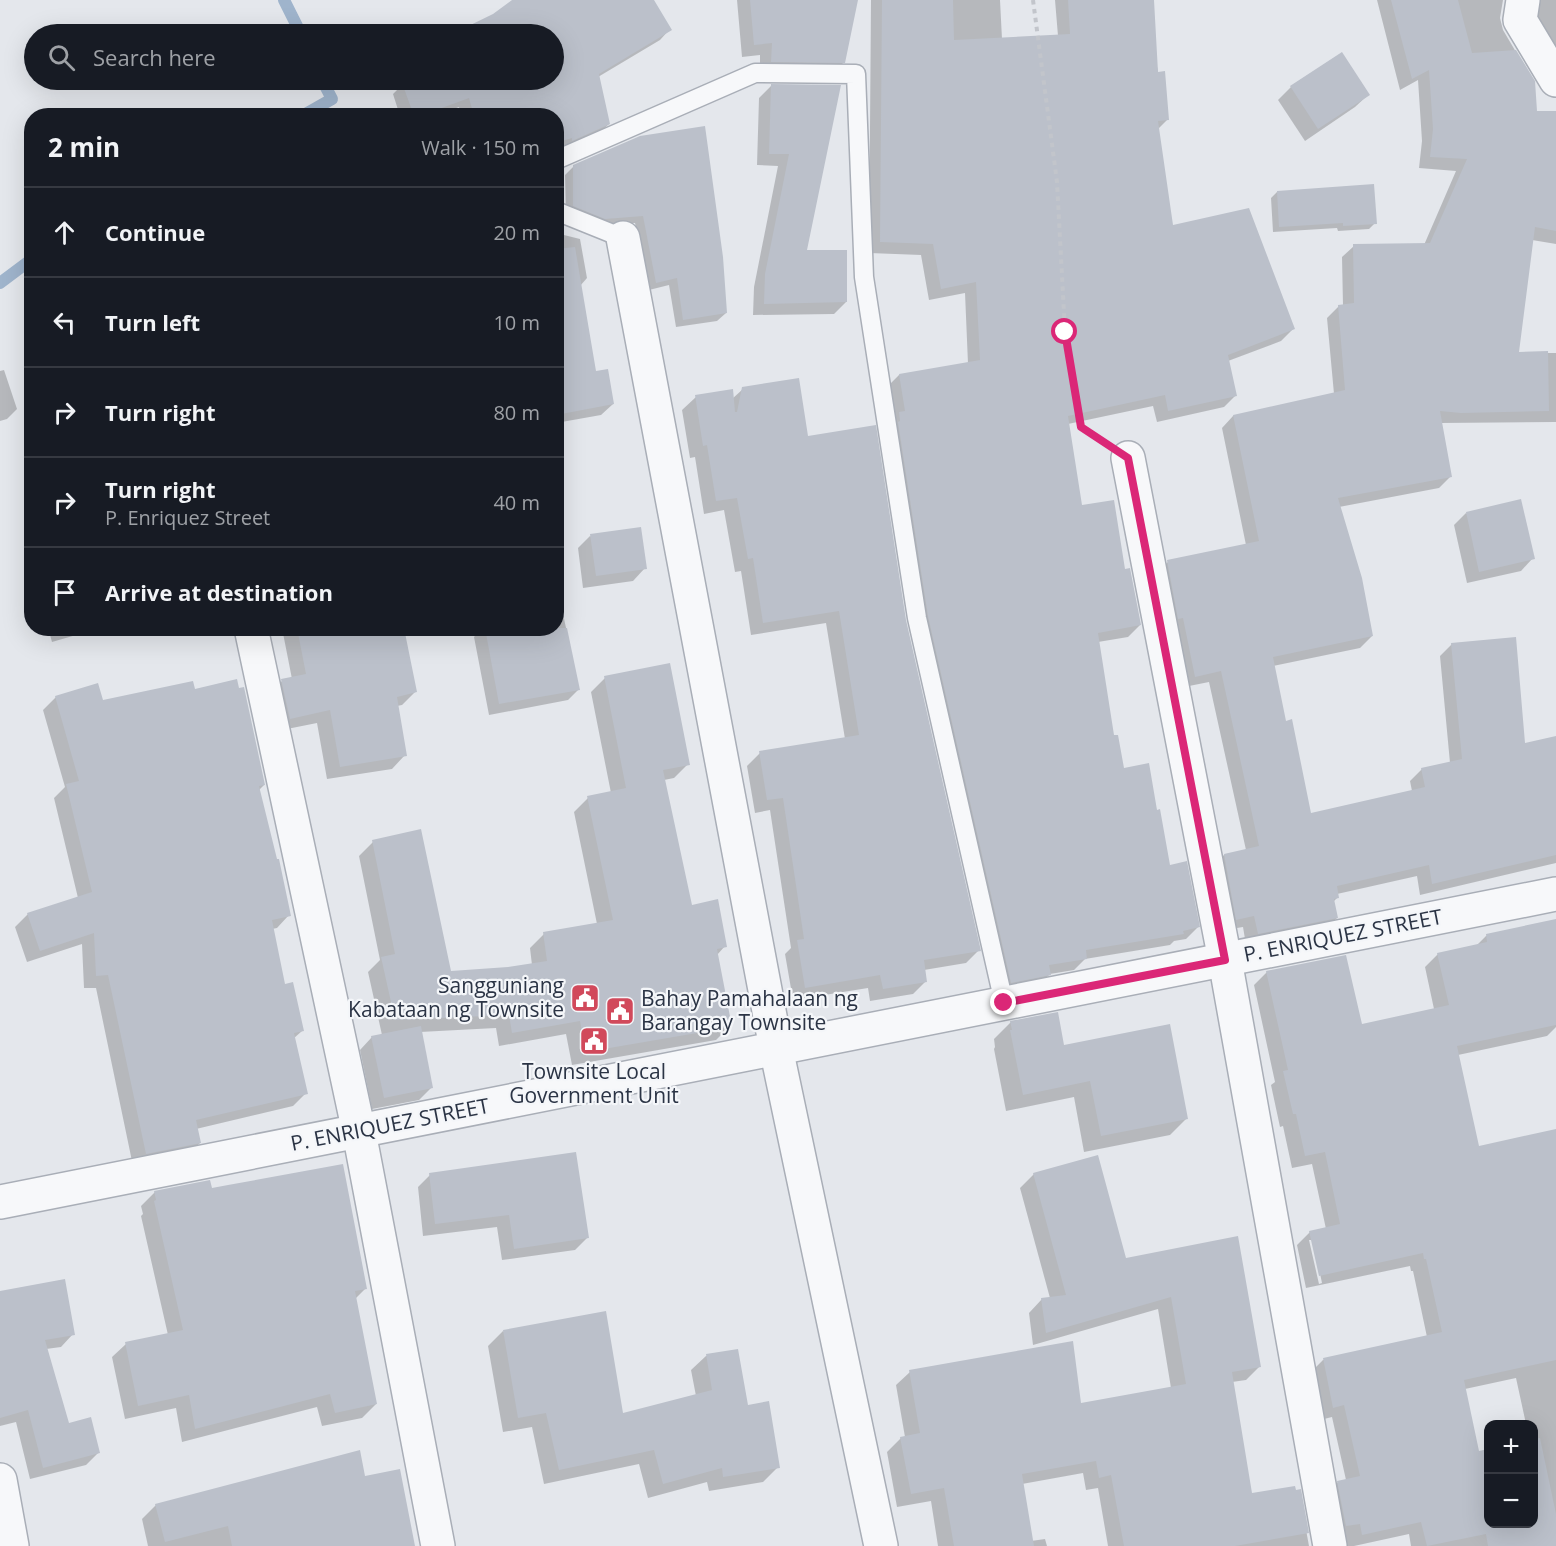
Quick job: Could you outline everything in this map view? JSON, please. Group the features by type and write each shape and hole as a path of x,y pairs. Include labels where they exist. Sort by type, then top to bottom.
{"street":[{"path":"1522,10 1556,80"},
{"path":"623,238 776,1048 881,1546"},
{"path":"1128,458 1225,960 1330,1546"},
{"path":"253,636 359,1132 438,1546"},
{"name":"P. ENRIQUEZ STREET","path":"0,1202 1556,894"},
{"path":"0,1480 12,1546"}],"lane":[{"path":"564,157 755,73 856,74 864,277 917,618 1004,1003"},
{"path":"564,214 623,238"}],"path":[{"path":"1033,0 1057,182 1065,332 1081,427 1128,458"}],"building":[{"path":"512,0 654,0 672,30 599,74 610,124 572,141 572,138 564,140 564,108 472,108 469,98 442,108 411,108 405,90 564,90 564,24 472,24 493,14"},
{"path":"750,0 858,0 845,63 771,62 772,43 754,45"},
{"path":"882,0 953,0 954,40 1070,34 1068,0 1154,0 1158,72 1165,71 1169,120 1158,121 1173,225 1249,208 1295,329 1228,355 1237,396 1168,411 1165,395 1068,416 1082,505 1114,500 1125,569 1130,568 1141,625 1098,633 1114,735 1118,735 1124,768 1149,763 1170,865 1187,861 1200,927 1183,931 1184,934 1086,950 1087,959 1049,965 1051,975 1011,983 928,616 898,422 900,421 899,412 905,411 899,374 980,360 976,282 941,289 933,244 880,242"},
{"path":"1391,0 1458,0 1472,53 1516,50 1535,81 1537,111 1556,111 1556,231 1535,227 1519,352 1548,351 1549,411 1461,413 1440,411 1452,477 1338,498 1362,578 1373,636 1273,657 1286,721 1292,719 1311,813 1425,787 1421,768 1462,759 1451,643 1516,637 1525,743 1556,736 1556,855 1432,884 1429,865 1337,886 1339,898 1334,899 1338,918 1258,934 1254,916 1236,920 1224,854 1259,846 1221,671 1195,677 1183,618 1178,619 1167,560 1259,541 1233,415 1345,390 1338,305 1354,303 1353,244 1430,243 1467,159 1430,157 1433,129 1429,70 1412,79"},
{"path":"1342,52 1370,95 1318,129 1290,86"},
{"path":"771,84 841,85 807,250 847,250 847,302 764,304 765,274 789,154 769,154"},
{"path":"705,126 723,257 727,313 683,320 677,278 656,283 643,216 605,219 573,206 573,165 640,136"},
{"path":"1374,184 1377,224 1343,226 1343,223 1279,227 1277,191"},
{"path":"575,247 596,371 608,369 614,404 564,413 564,248"},
{"path":"799,378 808,436 876,425 906,620 981,951 924,960 927,982 883,989 880,975 805,988 797,940 804,939 783,798 767,800 759,751 859,735 839,611 763,623 753,558 748,559 737,498 716,501 707,445 703,446 695,395 733,389 735,412 737,412 742,387"},
{"path":"1521,499 1535,559 1479,572 1466,512"},
{"path":"641,527 647,569 596,576 590,534"},
{"path":"564,628 567,628 580,690 499,704 486,636 564,636"},
{"path":"299,636 406,636 417,692 397,697 407,756 340,767 330,710 290,719 281,679 306,674"},
{"path":"670,663 690,765 663,770 692,905 718,899 727,947 717,949 732,1027 586,1052 580,1021 512,1033 509,1015 395,1020 381,957 395,954 372,840 421,829 451,971 508,967 547,961 543,932 613,920 587,796 626,788 604,676"},
{"path":"237,679 239,688 244,687 265,785 259,786 277,859 279,859 291,916 272,920 285,984 293,982 304,1031 294,1033 308,1094 196,1120 201,1143 146,1154 108,975 96,976 94,933 40,951 27,913 92,892 66,784 79,781 55,696 98,683 103,700 193,681 195,689"},
{"path":"1556,919 1556,1025 1457,1046 1479,1146 1556,1129 1556,1360 1464,1380 1479,1451 1484,1450 1484,1528 1538,1528 1538,1438 1540,1438 1556,1514 1556,1546 1488,1546 1486,1534 1427,1546 1421,1522 1362,1535 1360,1524 1346,1526 1337,1481 1360,1476 1344,1405 1333,1408 1323,1358 1442,1332 1423,1253 1319,1276 1309,1231 1340,1224 1325,1152 1305,1156 1296,1114 1293,1114 1283,1071 1288,1070 1266,971 1346,955 1362,1024 1449,1005 1437,953 1487,942 1486,934"},
{"path":"1058,1012 1064,1045 1170,1024 1188,1119 1101,1136 1090,1081 1023,1095 1010,1021"},
{"path":"421,1026 433,1088 384,1098 371,1036"},
{"path":"576,1152 589,1238 514,1249 509,1215 435,1224 429,1173"},
{"path":"1098,1155 1126,1258 1238,1236 1261,1367 1232,1372 1252,1493 1295,1486 1296,1490 1301,1489 1309,1533 1235,1546 1124,1546 1111,1475 1099,1478 1096,1461 1022,1474 1034,1546 954,1546 944,1488 911,1494 900,1437 920,1433 909,1370 1073,1341 1081,1403 1186,1384 1171,1297 1046,1333 1041,1298 1066,1295 1033,1173"},
{"path":"343,1164 367,1289 355,1291 377,1404 335,1413 330,1394 195,1429 189,1395 138,1406 125,1342 183,1330 154,1201 156,1200 154,1191 210,1180 212,1188"},
{"path":"65,1279 75,1335 45,1340 69,1423 91,1417 100,1453 43,1468 28,1410 0,1418 0,1291"},
{"path":"606,1311 623,1413 712,1390 706,1354 738,1349 748,1405 769,1401 780,1468 723,1477 722,1468 663,1484 654,1450 559,1470 546,1413 518,1418 503,1330"},
{"path":"360,1450 365,1476 400,1469 415,1546 232,1546 228,1526 165,1542 155,1504"}],"waterway":[{"path":"284,0 296,24"},
{"path":"316,108 332,99 327,90"},
{"path":"0,283 24,265"}],"place":[{"name":"Sangguniang Kabataan ng Townsite","path":"585,998"},
{"name":"Bahay Pamahalaan ng Barangay Townsite","path":"620,1011"},
{"name":"Townsite Local Government Unit","path":"594,1041"}],"route":[{"path":"1004,1003 1225,960 1128,458 1081,427 1065,332"}]}
